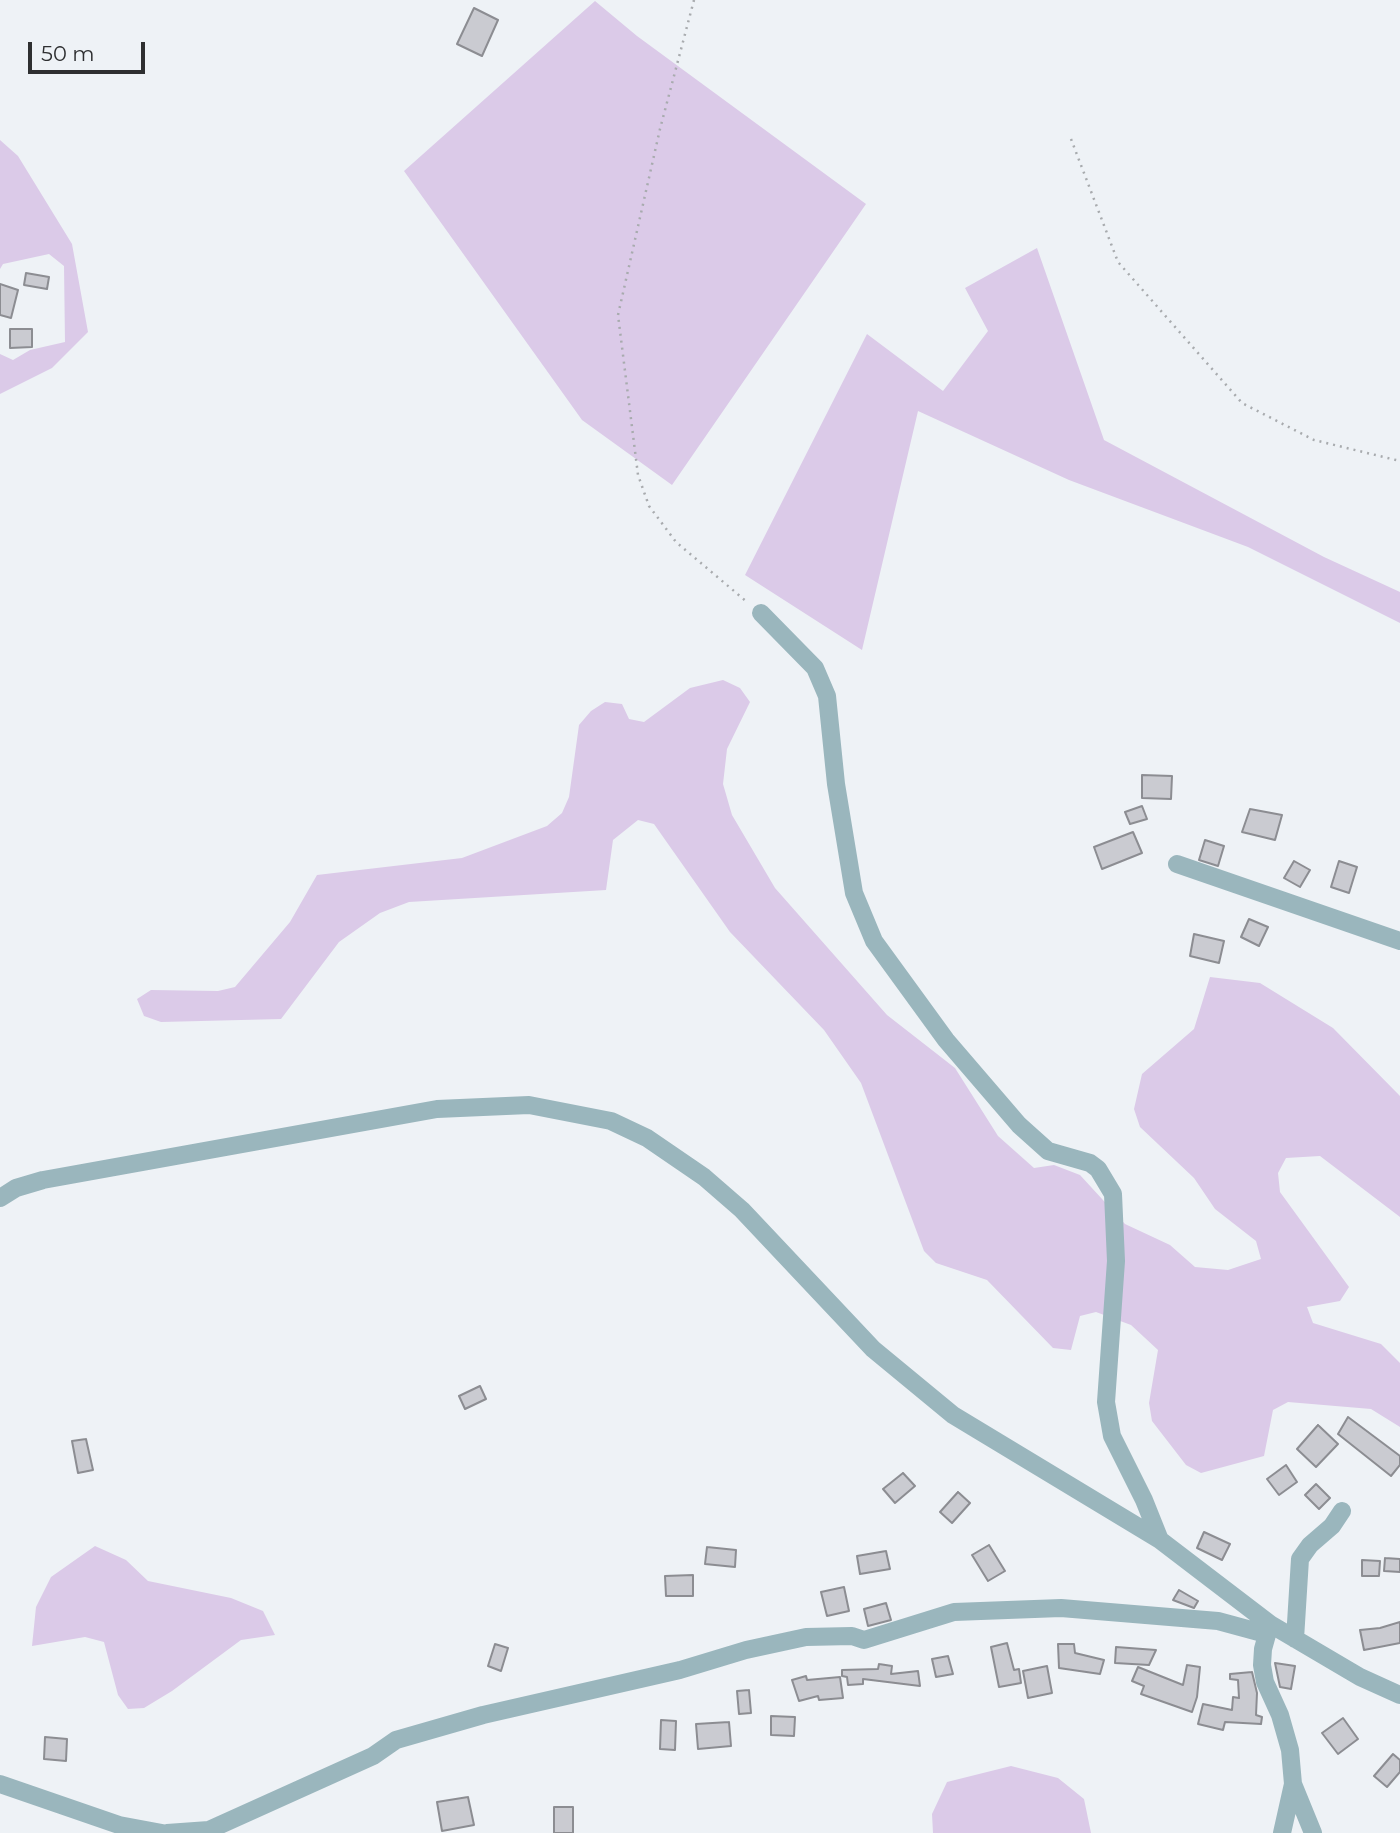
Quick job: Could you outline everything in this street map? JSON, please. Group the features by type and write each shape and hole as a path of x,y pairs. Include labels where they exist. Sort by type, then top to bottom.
{"street":[{"path":"761,613 815,668 827,696 836,784 854,893 874,941 946,1040 1019,1125 1048,1151 1090,1163 1098,1170 1113,1194 1116,1261 1106,1402 1112,1436 1144,1500 1160,1540"},
{"path":"1177,864 1400,940"},
{"path":"0,1198 16,1188 43,1181 437,1110 529,1105 611,1121 647,1138 704,1177 742,1210 873,1349 925,1394 953,1415 1160,1540 1268,1629"},
{"path":"1295,1639 1300,1559 1310,1545 1332,1526 1342,1511"},
{"path":"0,1784 119,1825 164,1833 209,1830 373,1756 396,1740 408,1736 483,1715 680,1671 746,1650 806,1637 852,1636 864,1640 954,1612 1061,1608 1218,1621 1268,1629 1295,1639 1360,1677 1400,1695"},
{"path":"1268,1629 1262,1665 1265,1682 1280,1715 1290,1750 1293,1784 1313,1833"},
{"path":"1282,1833 1293,1784"}],"path":[{"path":"694,0 660,129 618,315 638,475 649,506 676,542 761,613"},
{"path":"1071,139 1118,262 1242,403 1314,440 1400,461"}],"shaded area":[{"path":"595,1 637,36 866,204 672,485 582,420 404,171"},
{"path":"0,140 18,156 72,244 88,332 52,368 0,394 0,354 13,360 30,350 65,342 64,266 49,254 3,264 0,269"},
{"path":"1037,248 1104,440 1324,557 1400,592 1400,623 1248,547 1069,480 918,411 862,650 745,575 867,334 943,391 988,331 965,288"},
{"path":"723,680 740,688 750,702 727,749 723,784 732,815 775,888 887,1015 955,1068 998,1136 1034,1168 1054,1165 1080,1175 1125,1224 1170,1245 1195,1267 1228,1270 1261,1259 1256,1241 1215,1209 1194,1178 1140,1127 1134,1109 1142,1074 1194,1029 1210,977 1260,983 1333,1028 1400,1096 1400,1217 1320,1156 1286,1158 1278,1173 1280,1192 1349,1287 1340,1301 1307,1307 1313,1323 1381,1344 1400,1363 1400,1427 1371,1409 1288,1402 1273,1410 1264,1456 1201,1473 1186,1465 1152,1421 1149,1403 1158,1350 1131,1325 1096,1312 1080,1316 1071,1350 1053,1348 987,1280 936,1263 924,1251 861,1083 824,1030 730,932 654,824 638,820 613,840 606,890 409,902 380,913 339,942 281,1019 161,1022 144,1016 137,999 151,990 218,991 235,987 290,922 317,875 462,858 547,826 562,813 569,797 579,725 591,711 605,702 622,704 629,719 644,722 690,688"},
{"path":"95,1546 126,1560 148,1581 231,1598 263,1611 275,1635 241,1640 172,1691 144,1708 128,1709 118,1695 104,1642 85,1637 32,1646 36,1607 51,1577"},
{"path":"1011,1766 1058,1778 1084,1799 1091,1833 933,1833 932,1814 947,1782"}],"building":[{"path":"474,8 498,20 482,56 457,44"},
{"path":"26,273 49,277 47,289 24,285"},
{"path":"0,284 18,290 11,318 0,315"},
{"path":"10,329 32,329 32,347 10,348"},
{"path":"1142,775 1172,776 1171,799 1142,798"},
{"path":"1142,806 1147,819 1130,824 1125,812"},
{"path":"1250,809 1282,815 1275,840 1242,832"},
{"path":"1133,832 1142,853 1102,869 1094,847"},
{"path":"1205,840 1224,846 1218,866 1199,860"},
{"path":"1294,861 1310,870 1300,887 1284,878"},
{"path":"1339,861 1357,867 1349,893 1331,887"},
{"path":"1249,919 1268,927 1259,946 1241,937"},
{"path":"1194,934 1224,941 1219,963 1190,956"},
{"path":"480,1386 486,1399 465,1409 459,1396"},
{"path":"1348,1417 1400,1456 1400,1465 1391,1476 1338,1434"},
{"path":"1318,1425 1338,1444 1316,1467 1297,1449"},
{"path":"86,1439 93,1470 78,1473 72,1441"},
{"path":"1286,1465 1297,1482 1279,1495 1267,1479"},
{"path":"903,1473 915,1486 895,1503 883,1489"},
{"path":"1316,1484 1330,1498 1319,1509 1305,1495"},
{"path":"958,1492 970,1503 952,1523 940,1512"},
{"path":"1204,1532 1230,1544 1222,1560 1197,1548"},
{"path":"989,1545 1005,1571 988,1581 972,1555"},
{"path":"707,1547 736,1550 735,1567 705,1564"},
{"path":"886,1551 890,1569 860,1574 857,1556"},
{"path":"1385,1558 1400,1559 1400,1572 1384,1571"},
{"path":"1362,1560 1380,1561 1379,1576 1362,1576"},
{"path":"693,1575 693,1596 666,1596 665,1576"},
{"path":"844,1587 849,1611 827,1616 821,1592"},
{"path":"1179,1590 1198,1601 1194,1608 1173,1600"},
{"path":"886,1603 891,1620 868,1626 864,1609"},
{"path":"1400,1622 1400,1643 1364,1650 1360,1630"},
{"path":"1007,1643 1014,1670 1019,1669 1021,1683 999,1687 991,1647"},
{"path":"495,1644 508,1648 501,1671 488,1666"},
{"path":"1058,1644 1074,1644 1075,1653 1104,1660 1100,1674 1059,1668"},
{"path":"1116,1647 1156,1650 1149,1665 1115,1663"},
{"path":"948,1656 953,1674 936,1677 932,1659"},
{"path":"1275,1663 1295,1666 1291,1689 1280,1687"},
{"path":"879,1664 892,1666 891,1674 918,1671 920,1686 863,1679 863,1684 848,1685 847,1677 842,1676 842,1670 878,1669"},
{"path":"1187,1665 1200,1667 1197,1697 1192,1712 1141,1694 1144,1686 1132,1681 1138,1667 1183,1685"},
{"path":"1047,1666 1052,1693 1028,1698 1023,1671"},
{"path":"1252,1672 1257,1693 1256,1715 1262,1717 1261,1724 1225,1722 1223,1730 1198,1724 1203,1704 1232,1710 1233,1697 1239,1698 1238,1680 1230,1679 1230,1674"},
{"path":"806,1676 807,1680 840,1677 843,1698 819,1700 818,1696 799,1701 792,1680"},
{"path":"749,1690 751,1713 739,1714 737,1691"},
{"path":"771,1716 795,1717 794,1736 771,1735"},
{"path":"1343,1718 1358,1739 1338,1754 1322,1733"},
{"path":"661,1720 676,1721 675,1750 660,1749"},
{"path":"729,1722 731,1746 698,1749 696,1724"},
{"path":"45,1737 67,1739 66,1761 44,1759"},
{"path":"1393,1754 1400,1760 1400,1772 1387,1787 1374,1776"},
{"path":"468,1797 474,1825 442,1831 437,1802"},
{"path":"554,1807 573,1807 573,1833 554,1833"}]}
